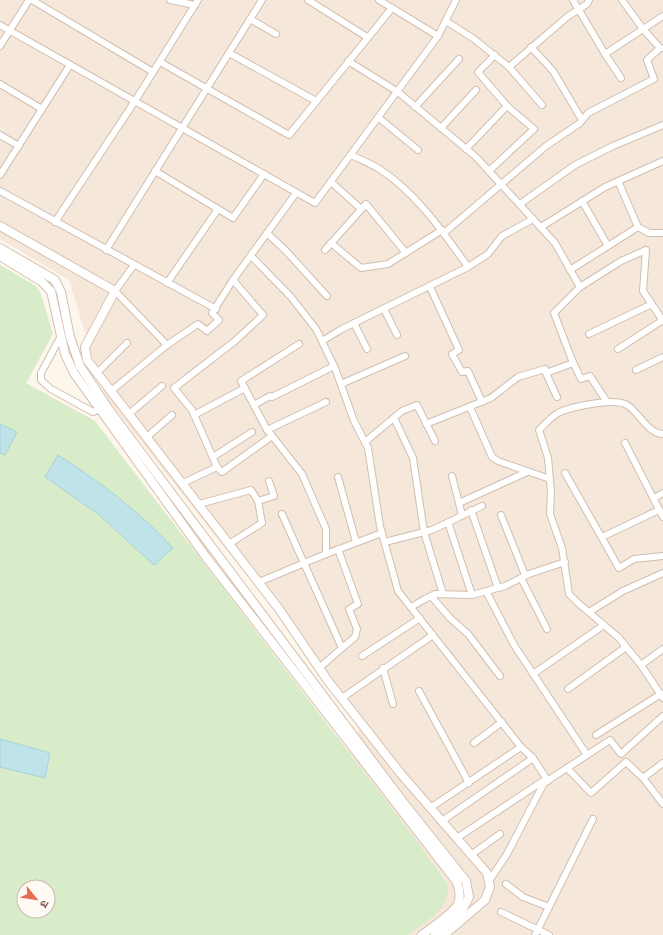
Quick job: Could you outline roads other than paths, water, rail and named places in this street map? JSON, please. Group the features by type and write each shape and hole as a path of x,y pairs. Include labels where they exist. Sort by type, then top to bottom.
{"street":[{"path":"0,46 29,0"},
{"path":"32,0 153,72"},
{"path":"55,222 135,101 197,3 170,0"},
{"path":"106,250 262,0"},
{"path":"308,0 367,37"},
{"path":"379,0 438,36"},
{"path":"0,25 315,203 438,36 456,0"},
{"path":"573,0 604,54 621,78"},
{"path":"509,67 531,47 558,26 566,17 587,4 589,0"},
{"path":"331,243 361,268 388,264 443,231 546,146 582,120 588,113 654,79 647,60 662,48 643,29 622,0"},
{"path":"160,62 289,136 367,37 392,8"},
{"path":"604,54 663,16"},
{"path":"250,19 276,34"},
{"path":"446,20 495,55 509,67 542,105"},
{"path":"531,47 553,71 582,120"},
{"path":"229,53 316,102"},
{"path":"488,171 534,129 507,106 478,72 495,55"},
{"path":"415,107 458,59"},
{"path":"348,61 398,92 466,149 520,204 555,243 580,287"},
{"path":"0,175 70,65"},
{"path":"0,84 42,109"},
{"path":"441,128 476,90"},
{"path":"466,149 507,106"},
{"path":"379,118 418,150"},
{"path":"520,204 575,165 613,146 663,125"},
{"path":"0,135 19,146"},
{"path":"351,155 380,169 405,188 443,231 468,267"},
{"path":"541,227 582,201 618,181 663,160"},
{"path":"155,171 233,218 264,174"},
{"path":"618,181 638,227 649,233 663,234"},
{"path":"331,182 361,209"},
{"path":"0,191 216,309"},
{"path":"111,392 167,345 198,324 207,331 219,320 212,313 216,309 233,280 296,193"},
{"path":"582,201 608,246"},
{"path":"325,250 366,204 406,253"},
{"path":"167,283 218,209"},
{"path":"322,341 354,323 468,267 488,254 502,236 534,219"},
{"path":"0,226 115,290 167,345"},
{"path":"570,270 638,227"},
{"path":"267,233 286,251 327,296"},
{"path":"0,248 55,280 61,292 66,336 65,354 74,373 206,557 457,882 459,891 458,904 446,916 422,935"},
{"path":"607,402 590,376 581,379 573,363 554,313 580,287 621,261 646,250 643,291 663,320 618,349"},
{"path":"0,256 42,281 51,291 66,336 80,366 109,410 403,802 466,881 469,897 461,912 435,935"},
{"path":"251,256 291,297 316,329 334,366 354,421 368,448 382,533 398,591 521,747 533,758 547,781"},
{"path":"134,265 115,290 85,347 87,360 259,582 319,668 347,705 401,774 487,873 490,887 485,900 444,935"},
{"path":"233,280 263,315 235,341 174,388 194,415 213,457 222,472 272,436"},
{"path":"430,287 459,350 452,354 462,372 468,371 482,402"},
{"path":"589,334 652,304"},
{"path":"384,309 397,335"},
{"path":"354,323 367,349"},
{"path":"66,336 85,347"},
{"path":"66,336 41,373 41,380 51,389 93,412 100,409"},
{"path":"97,373 127,343"},
{"path":"299,344 241,381 267,430 302,474 326,529 326,554"},
{"path":"340,384 405,356"},
{"path":"636,370 663,357"},
{"path":"546,373 573,363"},
{"path":"254,406 270,396 272,398 316,377 334,366"},
{"path":"426,424 490,398 518,377 545,369 557,397"},
{"path":"129,414 162,386"},
{"path":"194,415 245,388"},
{"path":"267,430 326,402"},
{"path":"596,735 662,696 641,665 626,647 569,594 562,548 550,514 552,492 548,458 539,430 556,414 570,408 607,402 621,402 628,405 648,425 662,435"},
{"path":"365,442 402,411 417,405 435,441"},
{"path":"470,407 492,457 498,461 550,479"},
{"path":"147,437 172,415"},
{"path":"394,418 413,458 424,532 443,594"},
{"path":"213,457 252,432"},
{"path":"625,443 663,518"},
{"path":"183,483 218,467"},
{"path":"459,502 527,472"},
{"path":"565,473 619,568 634,559 663,556"},
{"path":"452,476 462,515"},
{"path":"338,477 356,542"},
{"path":"258,501 274,496 269,481"},
{"path":"199,504 251,490 258,501 262,523 229,544"},
{"path":"654,498 663,493"},
{"path":"385,542 424,532 482,506"},
{"path":"471,510 498,588"},
{"path":"602,537 659,510"},
{"path":"282,514 342,648"},
{"path":"501,516 523,577 546,629"},
{"path":"448,522 472,595"},
{"path":"259,582 338,549 382,533"},
{"path":"319,668 356,637 357,629 349,609 358,604 338,549"},
{"path":"411,607 431,596 443,594 472,595 498,588 523,577 565,562"},
{"path":"589,612 623,592 663,573"},
{"path":"486,591 514,645 587,755"},
{"path":"431,596 450,618 468,634 500,676"},
{"path":"362,656 420,618"},
{"path":"533,674 604,625"},
{"path":"342,698 383,668 433,635"},
{"path":"568,689 626,647"},
{"path":"641,665 663,649"},
{"path":"383,668 393,704"},
{"path":"419,691 469,783"},
{"path":"337,713 347,705"},
{"path":"457,838 543,781 547,781 610,740 621,754 663,716"},
{"path":"474,742 502,722"},
{"path":"430,808 521,747"},
{"path":"442,821 533,758"},
{"path":"567,768 591,794 626,762 643,778 663,804"},
{"path":"643,778 663,763"},
{"path":"489,881 507,854 547,781"},
{"path":"536,932 593,819"},
{"path":"471,855 500,834"},
{"path":"506,884 523,897 549,908"},
{"path":"501,912 536,932 549,935"}],"water":[{"path":"0,424 17,432 5,455 0,453"},
{"path":"58,455 133,509 173,548 154,565 98,514 45,477"},
{"path":"0,739 50,753 45,778 0,767"}]}
